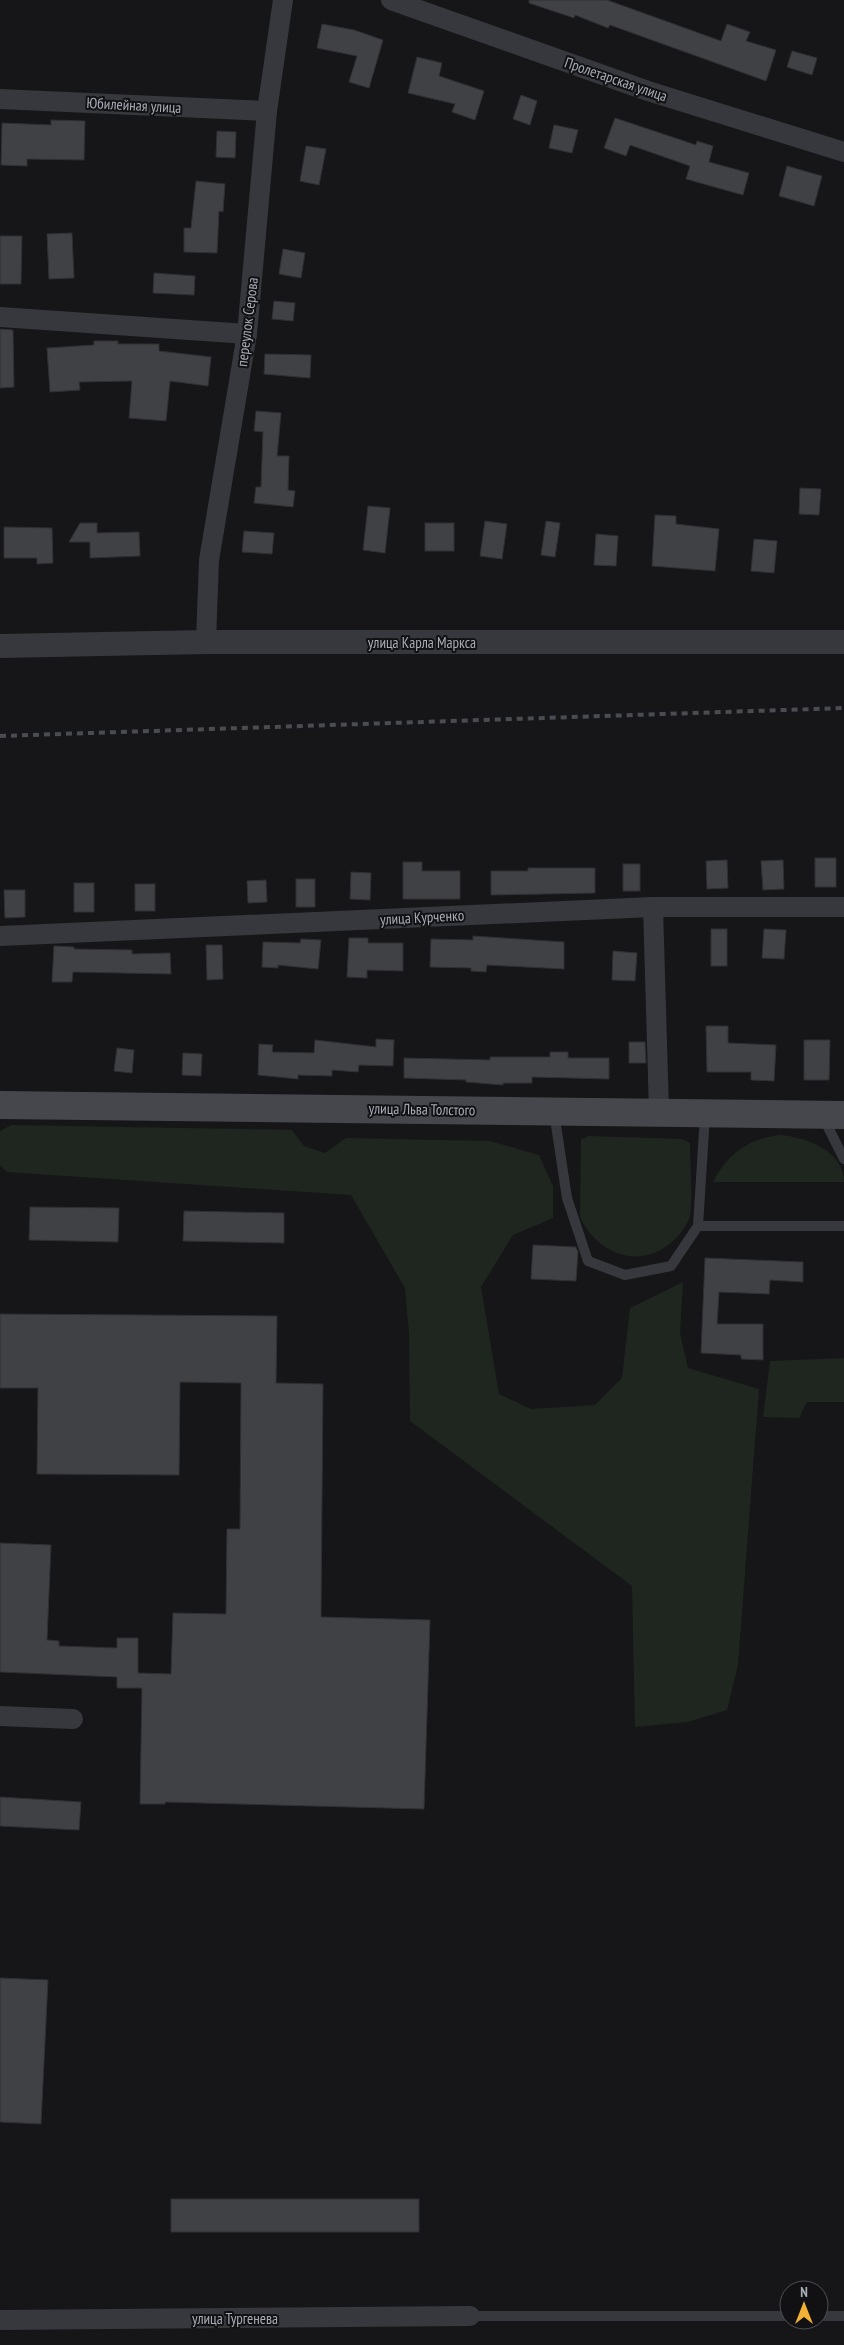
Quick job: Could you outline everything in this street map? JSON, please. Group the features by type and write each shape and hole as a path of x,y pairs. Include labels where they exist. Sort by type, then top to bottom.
{"main road":[{"name":"улица Льва Толстого","path":"0,1105 833,1114"}],"street":[{"name":"переулок Серова","path":"206,642 209,560 247,334 267,111 283,0"},
{"name":"Пролетарская улица","path":"391,0 648,91 844,152"},
{"name":"Юбилейная улица","path":"0,99 267,111"},
{"path":"0,317 247,334"},
{"name":"улица Карла Маркса","path":"0,646 206,642 844,642"},
{"path":"653,907 659,1112"},
{"name":"улица Курченко","path":"0,936 653,907 844,907"},
{"path":"0,1716 73,1719"},
{"name":"улица Тургенева","path":"0,2320 470,2316"}],"lane":[{"path":"554,1110 567,1198 588,1260 625,1275 671,1266 698,1226 705,1112"},
{"path":"833,1114 844,1159"},
{"path":"698,1226 844,1226"},
{"path":"470,2316 779,2316"},
{"path":"829,2316 844,2316"}],"shaded area":[{"path":"11,1125 292,1130 304,1146 325,1153 346,1138 490,1141 539,1155 553,1186 553,1218 513,1235 481,1287 499,1394 531,1409 595,1405 622,1378 630,1308 683,1282 680,1333 688,1368 759,1389 738,1665 727,1710 688,1722 635,1727 632,1586 410,1421 409,1334 405,1288 351,1195 7,1172 0,1165 0,1131"},
{"path":"780,1135 812,1143 831,1154 838,1162 844,1182 713,1182 725,1163 748,1144"},
{"path":"589,1136 682,1139 690,1143 690,1216 673,1241 660,1250 647,1255 634,1256 620,1254 608,1249 597,1241 588,1230 580,1217 581,1139"},
{"path":"844,1358 844,1402 807,1402 799,1418 763,1417 770,1361"}],"building":[{"path":"529,0 607,0 721,41 727,24 750,32 746,41 776,50 766,81 610,25 608,28 575,15 574,18 529,3"},
{"path":"322,24 354,30 383,40 369,88 349,82 357,56 317,48"},
{"path":"792,51 817,58 812,75 787,67"},
{"path":"417,57 442,63 439,76 484,91 475,120 452,112 455,104 408,93"},
{"path":"521,95 537,101 530,125 513,119"},
{"path":"615,118 696,145 697,141 713,146 709,162 749,173 743,195 686,179 690,166 630,145 626,156 604,148"},
{"path":"51,120 85,121 84,160 27,159 27,166 1,165 2,123 51,125"},
{"path":"554,125 578,130 572,153 549,148"},
{"path":"217,131 236,132 235,158 216,157"},
{"path":"306,146 326,149 319,185 300,181"},
{"path":"787,166 822,176 814,206 779,196"},
{"path":"196,181 225,184 223,212 219,211 217,253 184,252 184,228 191,228"},
{"path":"72,233 74,278 49,279 47,234"},
{"path":"0,236 22,236 21,284 0,284"},
{"path":"283,249 305,253 301,278 279,274"},
{"path":"154,273 195,276 194,295 153,293"},
{"path":"274,301 295,303 293,321 272,319"},
{"path":"0,329 13,330 14,387 0,388"},
{"path":"94,341 118,341 118,344 159,344 159,351 211,357 208,386 170,381 166,421 129,418 132,381 79,382 80,390 50,392 47,348 94,345"},
{"path":"265,354 311,355 310,378 264,374"},
{"path":"256,411 281,413 277,456 289,456 288,490 295,491 293,507 254,503 256,487 261,487 263,432 254,431"},
{"path":"800,488 821,489 819,515 799,514"},
{"path":"368,506 390,508 385,553 363,550"},
{"path":"655,515 676,516 676,524 719,529 715,571 652,566"},
{"path":"485,521 507,524 502,559 480,556"},
{"path":"546,521 560,523 555,557 541,555"},
{"path":"80,523 97,523 97,533 139,532 140,556 90,558 90,542 69,542"},
{"path":"425,523 454,523 454,551 425,551"},
{"path":"4,527 52,528 53,563 37,564 37,558 4,558"},
{"path":"244,531 274,533 272,554 242,552"},
{"path":"596,534 618,536 616,566 594,565"},
{"path":"754,539 777,541 774,573 751,571"},
{"path":"815,858 836,858 836,887 815,887"},
{"path":"727,860 728,888 707,889 706,861"},
{"path":"783,860 784,889 763,890 761,861"},
{"path":"403,862 422,862 422,871 460,871 460,899 403,899"},
{"path":"623,864 640,864 640,891 623,891"},
{"path":"528,868 595,868 595,893 491,895 491,871 528,871"},
{"path":"351,872 371,873 370,900 350,899"},
{"path":"296,879 315,879 315,907 296,907"},
{"path":"266,880 267,902 248,903 247,881"},
{"path":"74,883 94,883 94,912 74,912"},
{"path":"135,884 155,884 155,911 135,911"},
{"path":"4,890 25,890 25,917 5,918"},
{"path":"711,929 727,929 727,966 711,966"},
{"path":"764,929 786,930 784,959 762,958"},
{"path":"473,936 564,942 564,969 487,965 486,972 471,971 471,968 430,967 431,939 473,940"},
{"path":"349,938 368,938 368,943 403,943 403,971 367,970 367,978 347,977"},
{"path":"301,939 321,940 318,969 278,965 278,968 262,967 263,942 300,943"},
{"path":"206,945 222,945 223,979 207,980"},
{"path":"54,946 74,947 74,949 132,950 132,954 170,953 171,974 73,972 72,982 52,982"},
{"path":"613,951 637,953 635,981 612,980"},
{"path":"706,1026 728,1026 728,1043 776,1045 774,1081 751,1080 751,1072 707,1072"},
{"path":"376,1039 394,1040 393,1066 359,1065 358,1072 332,1070 332,1076 298,1075 298,1079 258,1075 259,1044 273,1045 272,1052 314,1053 315,1040 376,1047"},
{"path":"804,1040 830,1040 829,1080 804,1080"},
{"path":"629,1042 645,1042 646,1063 629,1063"},
{"path":"117,1048 134,1050 132,1073 114,1071"},
{"path":"550,1052 568,1052 568,1058 609,1058 609,1079 532,1077 532,1083 503,1083 503,1085 466,1082 466,1080 404,1078 404,1058 490,1060 490,1057 550,1057"},
{"path":"183,1053 202,1054 201,1076 182,1075"},
{"path":"30,1207 119,1208 118,1242 29,1240"},
{"path":"184,1211 284,1213 284,1243 183,1241"},
{"path":"533,1245 576,1247 578,1252 576,1281 531,1279"},
{"path":"705,1258 803,1262 803,1282 770,1280 769,1294 719,1292 717,1324 763,1324 763,1360 741,1359 741,1355 701,1353"},
{"path":"0,1314 277,1316 276,1383 323,1384 321,1617 430,1620 424,1809 165,1802 165,1804 140,1804 142,1688 117,1688 117,1677 0,1672 0,1543 51,1545 47,1640 59,1641 59,1646 117,1648 117,1638 138,1638 138,1673 171,1674 173,1613 226,1614 227,1529 240,1529 241,1383 180,1382 179,1475 37,1474 38,1388 0,1388"},
{"path":"0,1797 81,1802 79,1830 0,1826"},
{"path":"0,1978 48,1980 41,2124 0,2122"},
{"path":"171,2199 419,2199 419,2232 171,2232"}],"railway":[{"path":"0,736 844,708"}]}
